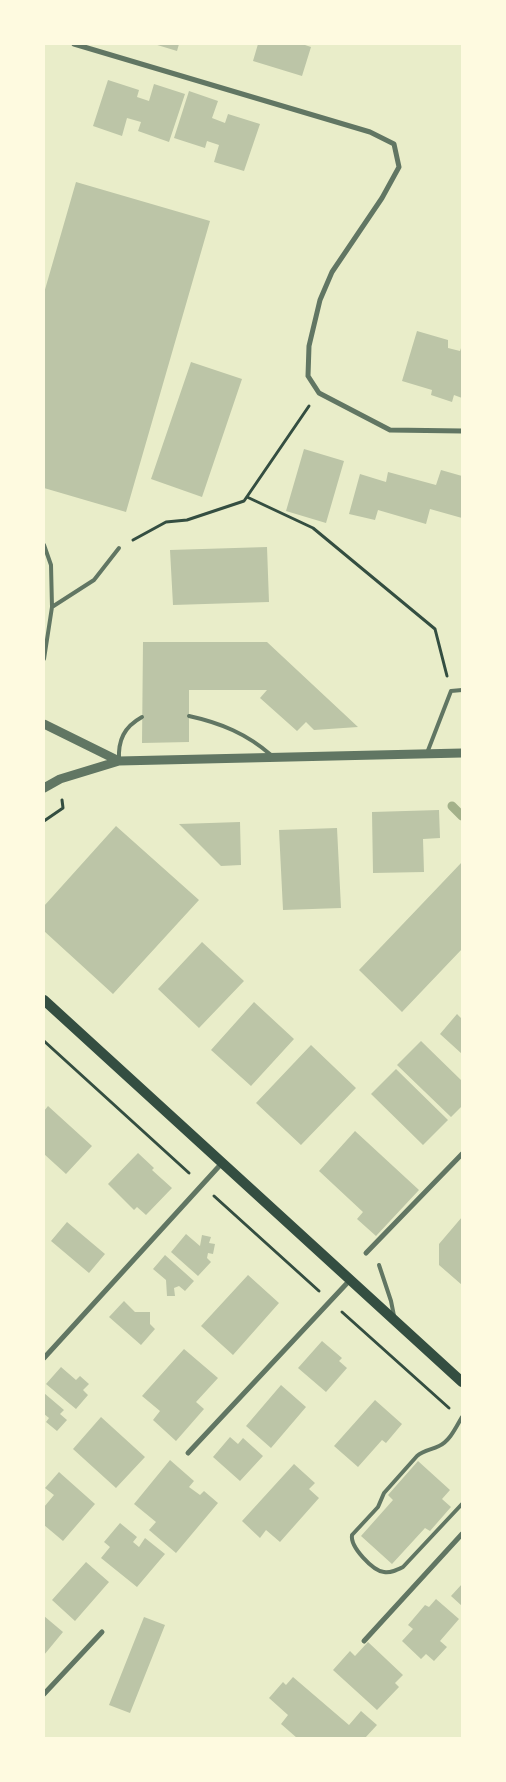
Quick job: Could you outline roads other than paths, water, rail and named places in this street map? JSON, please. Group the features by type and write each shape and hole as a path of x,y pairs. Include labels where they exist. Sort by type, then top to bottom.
{"main road":[{"path":"44,1000 461,1380"}],"street":[{"path":"74,44 370,132 394,144 399,167 382,198 332,272 320,300 309,346 308,376 319,393 390,430 462,431"},
{"path":"44,724 119,761"},
{"path":"44,788 60,779 119,761 462,753"},
{"path":"366,1253 462,1154"},
{"path":"44,1358 222,1163"},
{"path":"188,1453 350,1280"},
{"path":"364,1641 462,1534"},
{"path":"44,1694 102,1632"}],"lane":[{"path":"44,546 51,565 52,607 44,659"},
{"path":"52,607 94,580 119,548"},
{"path":"426,753 451,691 462,690"},
{"path":"189,716 227,726 252,740 275,758"},
{"path":"119,761 120,740 125,730 142,717"},
{"path":"379,1265 391,1301 395,1321"},
{"path":"462,1418 443,1444 437,1448 422,1451 416,1456 384,1493 378,1507 352,1535 352,1540 356,1550 371,1564 382,1572 392,1572 403,1567 462,1504"}],"waterway":[{"path":"452,806 462,816"}]}
